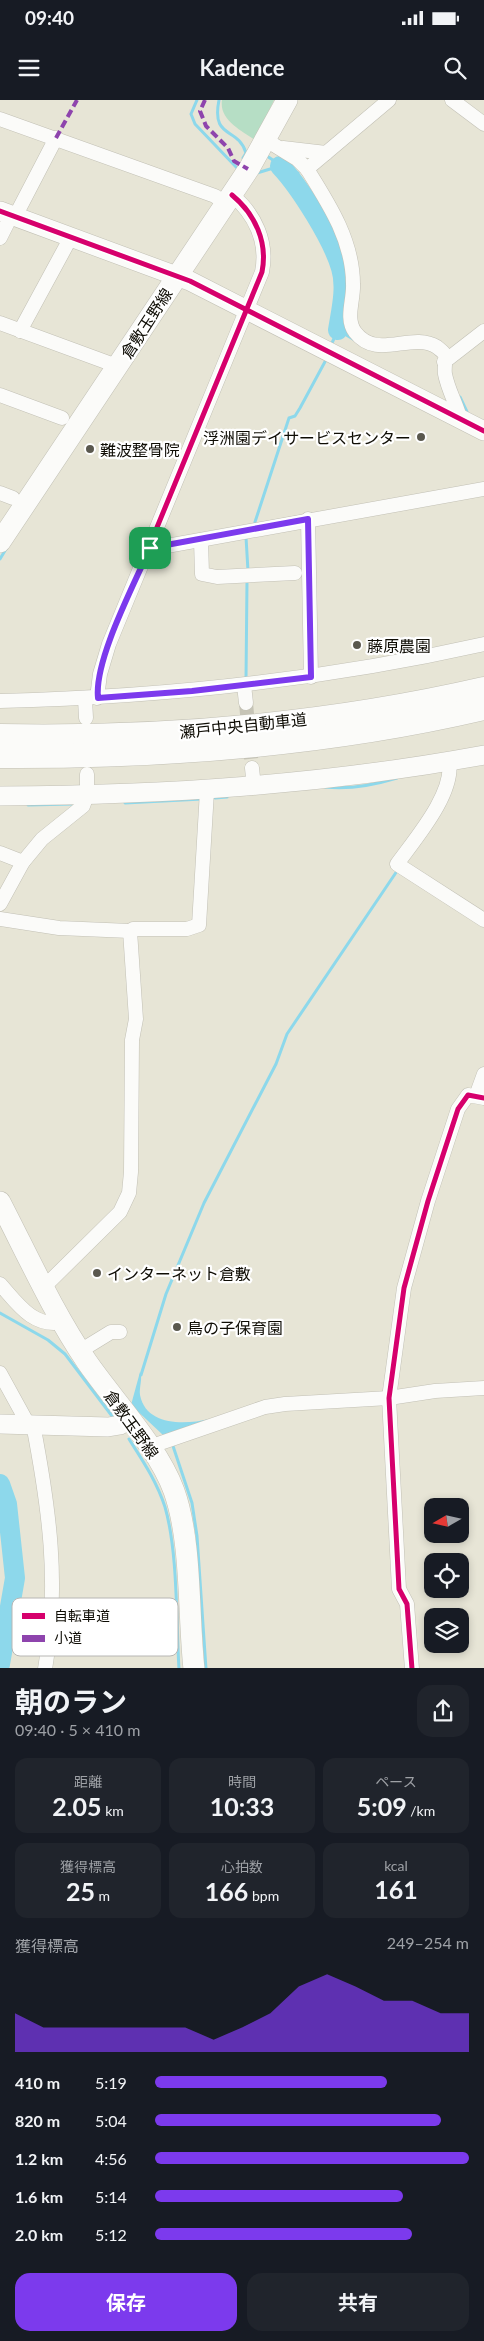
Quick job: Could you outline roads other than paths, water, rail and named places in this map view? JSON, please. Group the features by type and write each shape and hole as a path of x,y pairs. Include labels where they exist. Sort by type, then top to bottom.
{"highway":[{"name":"瀬戸中央自動車道","path":"0,736 96,736 220,729 382,708 484,689"},
{"name":"瀬戸中央自動車道","path":"0,756 96,756 223,747 384,727 484,708"}],"main road":[{"name":"倉敷玉野線","path":"0,542 177,276 234,200 272,144 286,100"},
{"name":"倉敷玉野線","path":"0,1202 62,1322 80,1350 129,1420 163,1442 180,1512 194,1668"}],"street":[{"path":"307,169 322,152 389,100"},
{"path":"452,100 484,124"},
{"path":"0,119 215,196 234,200 262,237 266,256 262,272 109,644 86,718"},
{"path":"0,238 7,213 56,138"},
{"path":"272,144 322,152"},
{"path":"272,144 297,159 307,169 336,220 347,244 353,284 350,322 356,333 365,340 380,346 420,341 429,343 445,356 444,362 448,387 461,421"},
{"path":"7,213 177,276 247,309 461,421 484,431"},
{"path":"20,330 71,237"},
{"path":"0,323 118,366"},
{"path":"444,362 484,331"},
{"path":"0,395 62,418"},
{"path":"150,548 308,519 484,490"},
{"path":"0,493 13,498"},
{"path":"308,519 311,677"},
{"path":"201,540 202,574 217,577 295,573"},
{"path":"0,700 91,698 244,685 311,677 425,657 484,644"},
{"path":"244,685 246,703"},
{"path":"0,796 207,791 450,766 484,755"},
{"path":"450,766 432,815 397,864 484,920"},
{"path":"252,768 254,787"},
{"path":"0,904 23,862 42,839 83,806 87,795 87,774"},
{"path":"0,919 59,928 130,931 134,929 187,929 199,925 207,791"},
{"path":"0,853 23,862"},
{"path":"44,1287 120,1212 129,1193 131,1172 132,1040 136,1019 130,931"},
{"path":"412,1668 409,1628 403,1598 389,1398 404,1288 428,1201 458,1109 468,1095 480,1097 484,1074"},
{"path":"0,1284 36,1320 52,1324 62,1322"},
{"path":"80,1350 112,1332 120,1332"},
{"path":"0,1373 48,1502 53,1554 53,1598"},
{"path":"163,1442 265,1407 285,1404 389,1398 434,1391 484,1388"},
{"path":"20,1424 108,1427 120,1425 129,1420"}],"water":[{"path":"140,1372 140,1395 150,1413 168,1421 189,1422 209,1419 163,1435 131,1405"}],"waterway":[{"path":"197,100 191,114 195,124 237,168"},
{"path":"219,100 219,121 222,127 242,145 246,153 243,158"},
{"path":"267,156 280,165"},
{"path":"257,173 280,166"},
{"path":"280,166 315,214 337,256 343,275 342,307 338,330"},
{"path":"292,178 298,173"},
{"path":"331,345 338,330 353,339"},
{"path":"255,522 289,418 295,416 327,358"},
{"path":"460,397 468,414"},
{"path":"246,537 248,571"},
{"path":"0,559 6,549"},
{"path":"246,679 247,581"},
{"path":"325,787 344,788 362,786 397,778"},
{"path":"215,798 227,797"},
{"path":"125,803 202,799"},
{"path":"28,805 72,804"},
{"path":"141,1375 166,1294 204,1203 276,1064 287,1034 397,871"},
{"path":"0,1313 48,1340 65,1354 112,1416"},
{"path":"129,1439 149,1472 165,1507 172,1545 176,1598"},
{"path":"172,1443 192,1503 197,1536 206,1668"},
{"path":"0,1484 7,1504 15,1578 0,1664"},
{"path":"178,1642 179,1668"}],"tunnel":[{"path":"246,703 252,768"}],"place":[{"name":"浮洲園デイサービスセンター","path":"421,437"},
{"name":"難波整骨院","path":"90,449"},
{"name":"藤原農園","path":"357,645"},
{"name":"インターネット倉敷","path":"97,1273"},
{"name":"鳥の子保育園","path":"177,1327"}]}
